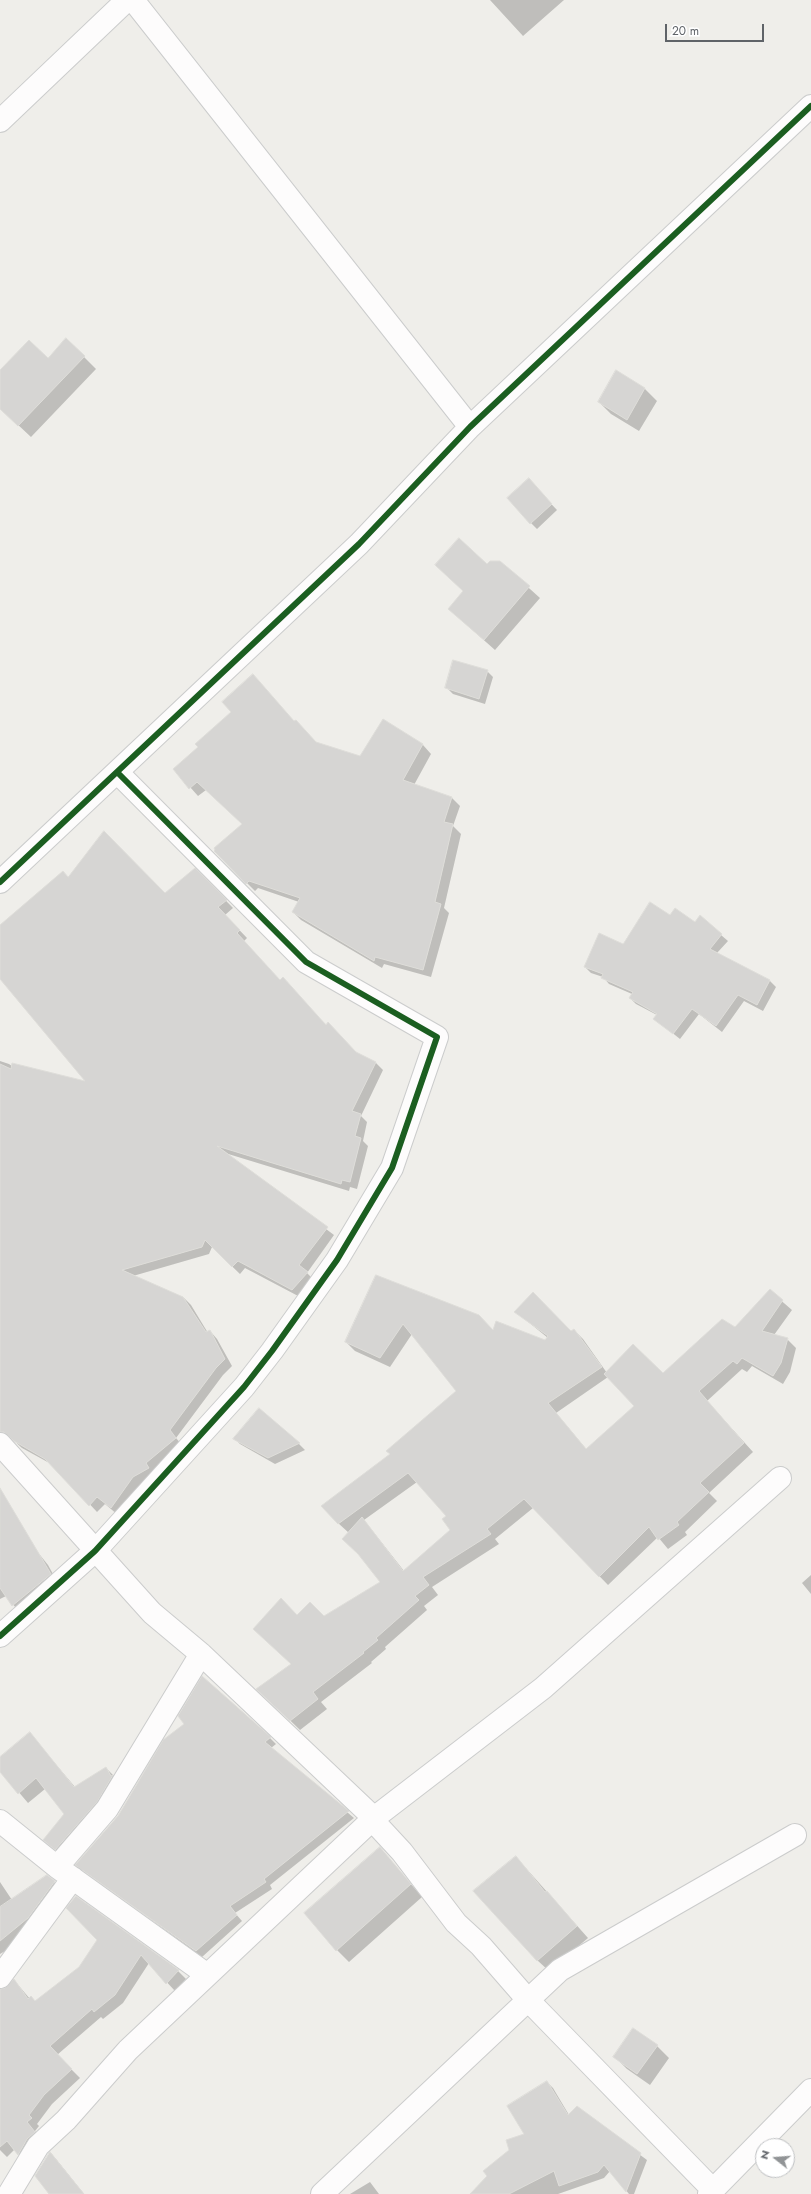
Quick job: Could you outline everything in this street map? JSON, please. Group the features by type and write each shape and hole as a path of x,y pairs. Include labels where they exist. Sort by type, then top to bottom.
{"street":[{"path":"0,121 127,0"},
{"path":"133,0 470,428"},
{"path":"0,882 358,544 470,428 811,106"},
{"path":"0,1636 95,1551 244,1387 337,1260 392,1168 437,1037 306,962 117,772"},
{"path":"0,1444 152,1613 201,1654 374,1818 377,1825 402,1852 456,1923 480,1946 528,2000 711,2192 811,2090"},
{"path":"8,2194 38,2146 66,2120 128,2050 146,2035 206,1974 374,1818 544,1688 780,1478"},
{"path":"0,1977 65,1872 107,1809 201,1654"},
{"path":"0,1821 65,1872 206,1974"},
{"path":"322,2194 560,1970 795,1835"}],"building":[{"path":"66,338 85,356 18,426 0,409 0,370 29,340 48,358"},
{"path":"616,370 645,388 627,420 598,402"},
{"path":"529,478 552,504 530,524 507,498"},
{"path":"459,538 487,564 490,561 500,561 530,586 484,640 448,609 463,591 435,565"},
{"path":"453,660 488,670 479,699 445,688"},
{"path":"253,674 294,721 296,720 316,742 360,756 383,719 423,744 403,780 452,797 444,822 453,824 435,902 441,904 423,970 375,957 374,961 292,912 300,898 249,881 246,884 214,851 214,848 242,824 197,782 189,789 173,769 198,747 195,744 231,712 222,702"},
{"path":"104,831 165,893 195,868 227,900 218,907 240,930 237,933 280,980 283,977 326,1025 328,1022 356,1052 376,1062 352,1111 361,1114 355,1136 361,1138 350,1182 342,1180 341,1184 217,1146 328,1227 299,1265 308,1272 292,1290 238,1261 232,1267 205,1240 202,1247 122,1270 183,1297 206,1332 210,1330 225,1359 216,1368 170,1430 176,1438 146,1463 149,1468 133,1477 111,1508 97,1497 89,1506 45,1459 14,1441 4,1432 0,1432 0,1064 11,1069 12,1063 85,1081 0,979 0,925 63,871 68,877"},
{"path":"650,902 670,915 675,908 695,922 700,915 722,934 710,949 770,980 757,1005 738,995 716,1026 692,1009 673,1034 653,1019 657,1014 629,998 633,992 601,978 603,974 584,967 599,933 623,944"},
{"path":"376,1275 479,1315 493,1330 496,1321 545,1340 548,1336 514,1312 533,1292 571,1331 574,1329 602,1367 548,1403 586,1449 634,1406 604,1374 633,1344 663,1373 722,1319 735,1327 770,1289 783,1300 762,1331 788,1338 781,1363 773,1376 742,1358 737,1364 733,1361 699,1391 744,1443 700,1483 709,1492 677,1522 679,1525 658,1540 649,1527 599,1577 524,1499 487,1529 491,1534 423,1577 429,1585 415,1596 419,1600 376,1638 378,1640 363,1652 364,1653 313,1692 318,1699 290,1721 256,1689 291,1664 253,1629 281,1598 297,1615 310,1602 324,1616 380,1582 358,1554 342,1539 362,1517 403,1571 450,1530 442,1519 446,1516 408,1473 338,1524 321,1506 390,1454 386,1451 456,1391 403,1324 380,1358 345,1342"},
{"path":"259,1408 300,1443 268,1458 233,1439"},
{"path":"0,1488 51,1574 12,1606 0,1588"},
{"path":"202,1676 271,1737 265,1742 349,1811 264,1879 266,1882 230,1906 237,1915 196,1951 75,1865 118,1816 163,1740 184,1724 178,1716"},
{"path":"30,1732 74,1787 106,1767 111,1776 113,1775 97,1802 55,1850 43,1840 64,1814 36,1778 18,1794 0,1772 0,1757"},
{"path":"380,1847 411,1884 336,1951 304,1913"},
{"path":"516,1856 545,1892 547,1891 577,1926 537,1961 473,1891"},
{"path":"47,1875 55,1881 28,1918 0,1941 0,1907"},
{"path":"76,1896 179,1970 166,1984 141,1955 115,1995 94,2012 92,2009 50,2046 72,2069 44,2095 29,2115 32,2118 27,2122 35,2132 27,2139 18,2155 7,2141 0,2147 0,1989 5,1988 14,1979 28,1999 31,1996 35,2001 79,1967 97,1940 66,1908"},
{"path":"633,2028 658,2045 637,2074 613,2057"},
{"path":"547,2081 568,2115 577,2106 641,2153 626,2192 604,2165 598,2172 559,2186 554,2171 509,2194 470,2194 487,2176 483,2171 509,2150 506,2140 524,2134 507,2106"},
{"path":"50,2152 84,2194 49,2194 35,2176"}],"cycle path":[{"path":"0,882 359,544 470,427 811,106"},
{"path":"0,1636 95,1551 244,1387 272,1351 337,1260 392,1168 437,1037 306,962 117,772"}]}
